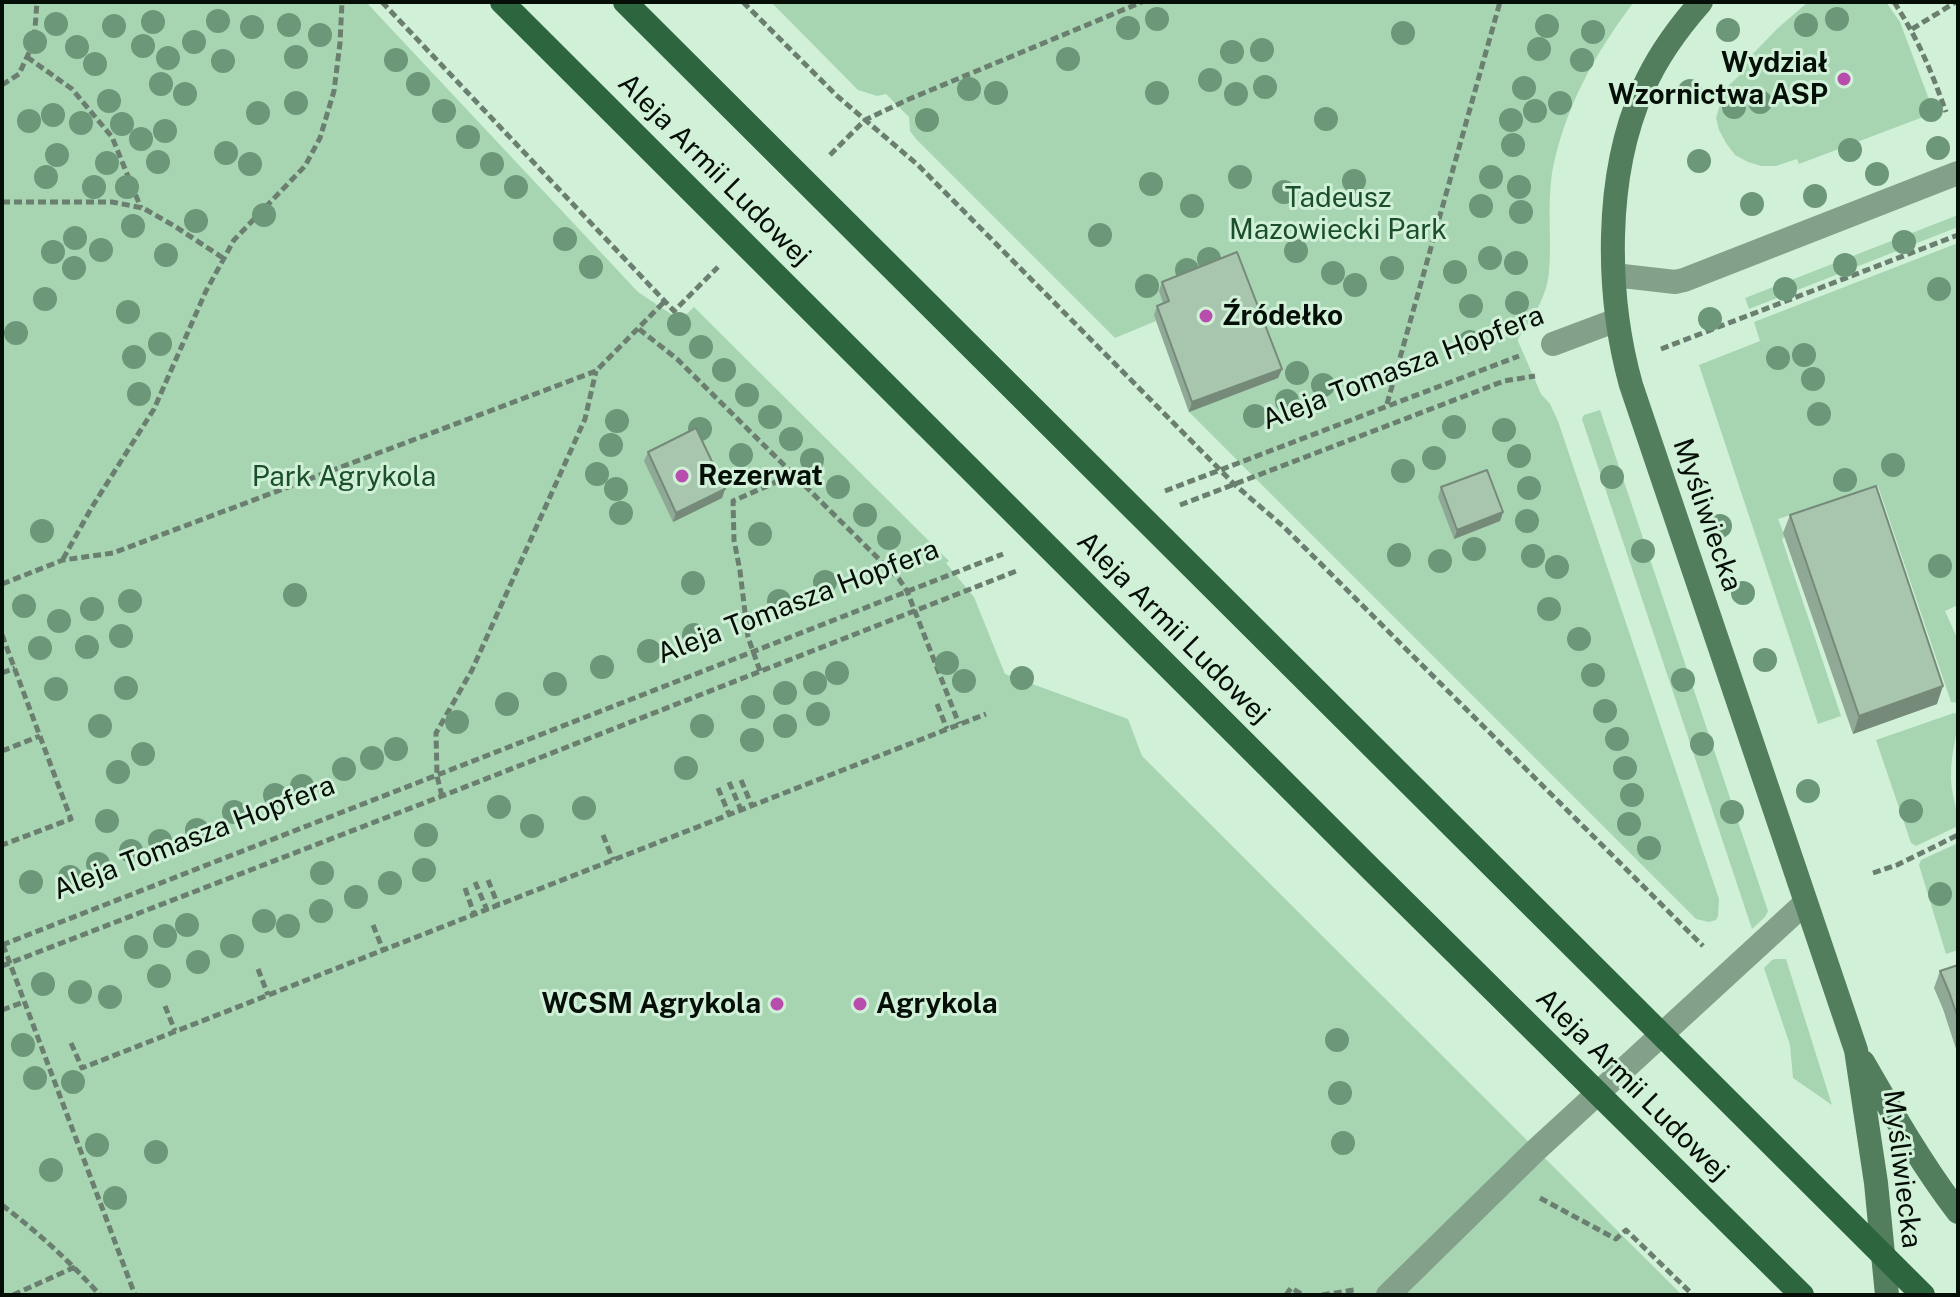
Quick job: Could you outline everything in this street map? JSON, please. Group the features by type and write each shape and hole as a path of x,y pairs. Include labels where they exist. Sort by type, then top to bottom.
{"main road":[{"name":"Aleja Armii Ludowej","path":"502,2 1802,1295"},
{"name":"Aleja Armii Ludowej","path":"625,2 1923,1295"}],"street":[{"name":"Myśliwiecka","path":"1701,2 1661,55 1632,117 1618,181 1613,229 1617,320 1631,385 1856,1050 1876,1183 1887,1295"},
{"path":"1614,275 1675,282 1684,280 1958,173"},
{"name":"Aleja Tomasza Hopfera","path":"1553,344 1617,320"},
{"path":"1388,1295 1506,1179 1805,903"},
{"name":"Myśliwiecka","path":"1856,1050 1907,1139 1958,1212"}],"path":[{"path":"2,85 19,74 34,42 37,2"},
{"path":"63,560 92,507 154,409 223,258 234,240 305,166 320,138 334,91 342,2"},
{"path":"382,2 616,251"},
{"path":"743,2 836,95 918,165 1234,484 1284,527 1701,945 1741,962"},
{"path":"865,120 1142,2"},
{"path":"1387,405 1500,2"},
{"path":"1894,2 1912,29 1930,67 1946,112"},
{"path":"1912,29 1956,2"},
{"path":"27,57 72,89 112,137 141,208"},
{"path":"2,202 112,202 141,208 223,258"},
{"path":"1659,350 1958,235"},
{"path":"2,584 63,560 113,553 596,371 664,302"},
{"path":"639,329 677,359 899,579 907,591 959,724"},
{"name":"Aleja Tomasza Hopfera","path":"1160,493 1553,344"},
{"path":"442,796 437,776 436,733 472,670 585,419 596,371"},
{"path":"1176,507 1504,381 1542,375"},
{"path":"760,671 748,637 734,540 733,501 780,479 789,470"},
{"name":"Aleja Tomasza Hopfera","path":"3,945 1011,550"},
{"path":"2,966 1031,565"},
{"path":"2,635 71,819 2,845"},
{"path":"2,673 15,668"},
{"path":"937,704 947,729"},
{"path":"71,1043 82,1068 986,714"},
{"path":"2,751 40,736"},
{"path":"741,780 752,806"},
{"path":"729,782 741,810"},
{"path":"718,788 729,814"},
{"path":"603,835 613,860"},
{"path":"1873,873 1897,865 1958,835"},
{"path":"488,880 498,905"},
{"path":"475,882 487,910"},
{"path":"465,888 474,914"},
{"path":"373,925 383,950"},
{"path":"3,945 135,1295"},
{"path":"258,969 268,995"},
{"path":"2,1010 24,1002"},
{"path":"165,1006 175,1031"},
{"path":"1506,1179 1616,1239 1626,1230 1693,1295"},
{"path":"2,1205 41,1235 100,1295"},
{"path":"13,1295 75,1267"},
{"path":"1286,1295 1291,1288 1303,1295"},
{"path":"1322,1295 1353,1289 1359,1292"}],"green space":[{"name":"Park Agrykola","path":"2,2 366,2 638,292 680,320 694,307 949,561 946,563 974,597 1005,674 1128,719 1142,756 1682,1295 2,1295"},
{"name":"Tadeusz Mazowiecki Park","path":"771,2 1634,2 1594,62 1564,126 1552,173 1548,281 1538,307 1518,341 1541,394 1558,421 1719,899 1716,920 1696,919 1189,412 1156,321 1115,338 916,139 910,131 909,117 886,94 877,96 858,90"},
{"name":"Wydział Wzornictwa ASP","path":"1808,2 1886,2 1900,22 1933,110 1931,114 1799,164 1797,159 1776,166 1748,162 1735,155 1719,130 1716,118 1724,90 1744,71 1740,67"},
{"path":"1958,215 1958,227 1749,309 1745,298"},
{"path":"1958,243 1958,605 1945,611 1958,640 1958,703 1951,702 1878,486 1778,519 1841,716 1818,724 1699,365 1760,341 1754,322"},
{"path":"1600,410 1768,911 1752,929 1582,419 1584,415"},
{"path":"1958,714 1958,721 1951,780 1958,826 1916,846 1911,843 1876,740"},
{"path":"1958,843 1958,952 1946,954 1919,865 1921,860"},
{"path":"1776,959 1786,959 1832,1105 1793,1078 1790,1045 1764,968"}],"building":[{"path":"1237,252 1282,369 1192,402 1157,306 1169,301 1162,282"},
{"path":"696,428 725,489 676,513 648,452"},
{"path":"1487,470 1503,512 1457,530 1441,487"},
{"path":"1876,486 1943,686 1859,716 1790,515"},
{"path":"1958,965 1958,1018 1940,971"}],"place":[{"name":"Wydział Wzornictwa ASP","path":"1844,79"},
{"name":"Źródełko","path":"1206,316"},
{"name":"Rezerwat","path":"682,476"},
{"name":"WCSM Agrykola","path":"777,1004"},
{"name":"Agrykola","path":"860,1004"}]}
